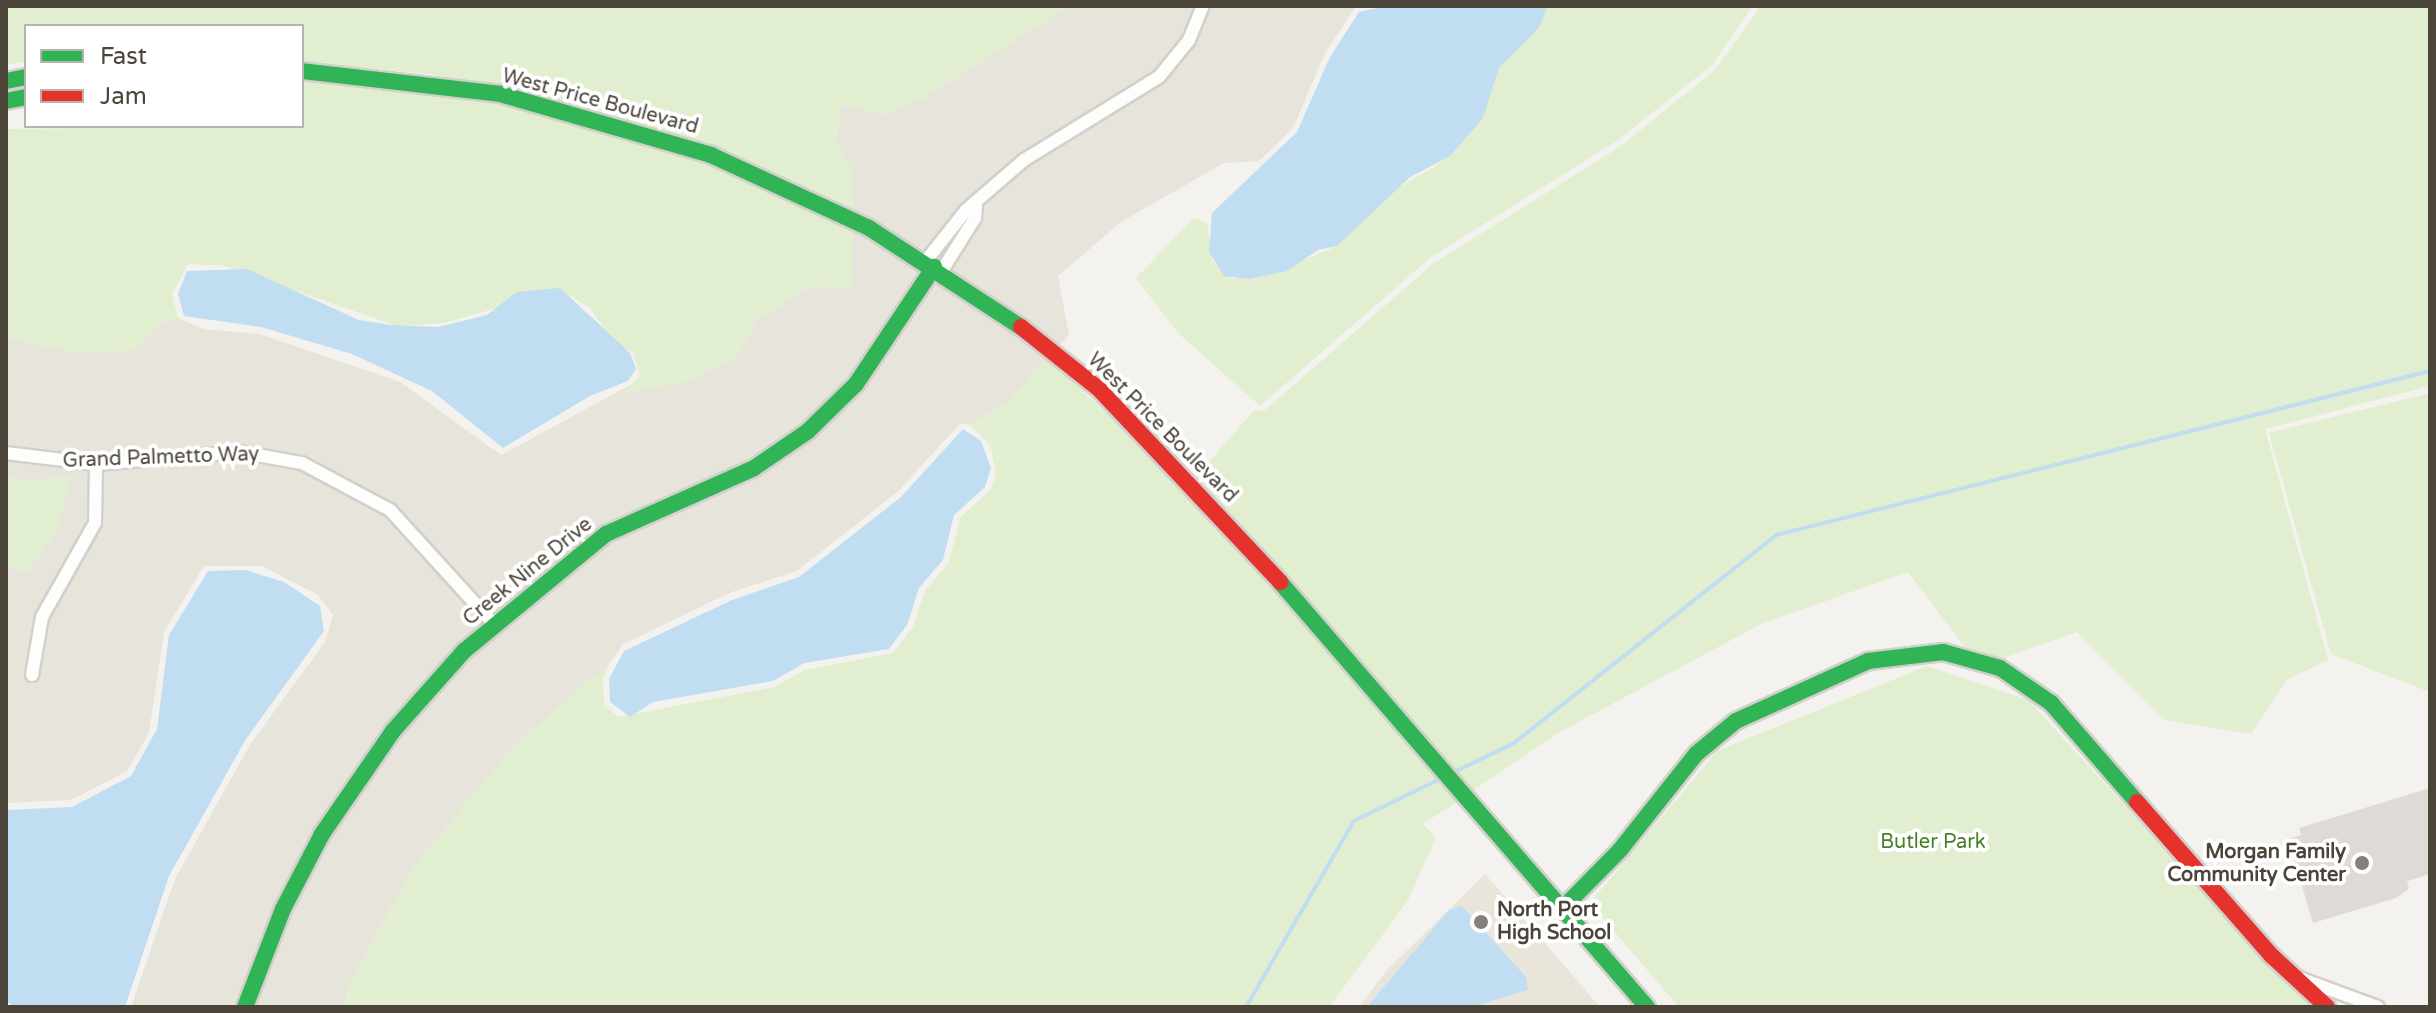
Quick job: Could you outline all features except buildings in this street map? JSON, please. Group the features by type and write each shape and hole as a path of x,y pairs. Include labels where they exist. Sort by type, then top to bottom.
{"street":[{"path":"933,267 966,210 976,206 1069,127 1159,77 1189,40 1203,6"},
{"name":"West Price Boulevard","path":"304,71 500,94 619,124 757,173 933,267 1099,389 1284,587 1647,1007"},
{"path":"933,267 975,218 976,206"},
{"name":"Creek Nine Drive","path":"245,1007 283,909 343,800 416,704 493,623 606,534 754,468 808,431 870,366 933,267"},
{"name":"Grand Palmetto Way","path":"6,453 96,464 240,452 316,468 390,510 493,623"},
{"path":"32,675 42,617 95,523 96,464"},
{"path":"1562,909 1620,850 1696,754 1736,721 1868,661 1943,652 2000,668 2051,703 2289,973 2327,1007"},
{"path":"2289,973 2378,1007"}],"shaded area":[{"path":"1069,6 1356,6 1325,53 1293,128 1259,161 1224,163 1121,222 1058,276 1069,335 1059,346 944,264 853,211 836,139 842,105 883,114 925,97"},
{"path":"853,229 1048,357 1006,403 970,425 961,423 897,492 797,571 729,593 622,645 610,663 513,747 412,869 348,987 345,1007 131,1007 175,879 251,743 325,642 333,615 318,595 262,566 204,566 164,632 149,733 127,771 71,800 6,803 6,564 27,573 71,476 22,482 6,474 6,337 74,352 134,350 162,322 178,318 203,329 260,334 400,382 501,455 813,286 850,288"},
{"name":"North Port High School","path":"1485,874 1600,1007 1359,1007 1386,971"}],"green space":[{"path":"6,6 1069,6 925,97 883,114 842,105 836,139 853,170 853,211 714,147 574,103 429,74 304,62 304,24 24,24 24,61 6,65"},
{"path":"1548,6 1753,6 1712,65 1618,140 1431,257 1260,406 1178,333 1136,278 1194,218 1207,223 1212,261 1231,279 1276,272 1337,246 1394,190 1438,165 1483,118 1499,68 1539,28"},
{"path":"1761,6 2430,6 2430,386 2265,429 2328,660 2288,679 2251,734 2165,720 2077,632 2000,659 1965,647 1908,572 1763,623 1558,733 1471,792 1197,476 1254,410 1264,411 1434,263 1621,146 1715,70"},
{"path":"304,79 499,102 708,162 853,229 851,288 813,286 757,320 738,356 686,382 622,394 640,376 633,353 612,340 590,308 561,290 443,323 397,326 226,266 188,264 172,294 178,318 162,322 135,350 74,352 6,337 6,129 304,128"},
{"path":"1048,357 1214,517 1458,801 1423,824 1436,838 1407,902 1329,1007 345,1007 348,987 412,869 513,747 610,663 603,679 604,705 618,717 774,687 805,670 893,653 913,627 925,591 949,562 960,518 991,489 996,474 990,445 970,425 1006,403"},
{"path":"2430,393 2430,692 2331,654 2269,433"},
{"path":"6,474 22,482 71,476 57,530 27,574 6,564"},
{"name":"Butler Park","path":"1927,666 2028,700 2310,1007 1679,1007 1590,903 1717,751"}],"water":[{"path":"1387,6 1548,6 1539,28 1499,68 1483,118 1450,156 1410,177 1337,246 1318,250 1287,271 1249,279 1224,276 1209,252 1212,213 1297,132 1330,57 1359,12"},
{"path":"247,269 359,320 392,325 438,327 487,315 517,292 560,288 630,353 636,369 628,381 590,396 503,448 432,391 352,354 261,327 184,316 178,294 187,271"},
{"path":"963,429 981,441 991,468 985,487 954,515 943,560 919,588 907,625 889,649 804,663 773,681 653,702 630,717 610,702 609,679 624,651 732,600 799,577 901,497"},
{"path":"245,570 284,582 320,606 324,631 246,739 169,876 125,1007 15,1007 6,1001 6,810 72,807 131,776 157,729 169,635 208,571"},
{"path":"1462,906 1526,977 1528,990 1472,1007 1367,1007 1449,910"}],"waterway":[{"path":"1450,774 1514,743 1776,535 2430,371"},
{"path":"1246,1007 1354,821 1442,778"}],"traffic: fast":[{"path":"304,71 500,94 711,155 869,228 1021,327"},
{"path":"6,81 24,77"},
{"path":"6,101 24,97"},
{"path":"245,1007 283,909 322,834 393,731 464,651 606,534 754,468 808,431 856,384 934,267"},
{"path":"1280,582 1647,1007"},
{"path":"1562,909 1620,850 1696,754 1736,721 1868,661 1943,652 2000,668 2051,703 2137,802"}],"traffic: jam":[{"path":"1021,327 1099,389 1280,582"},
{"path":"2137,802 2272,956 2327,1007"}],"place":[{"name":"Morgan Family Community Center","path":"2362,863"},
{"name":"North Port High School","path":"1481,922"}]}
